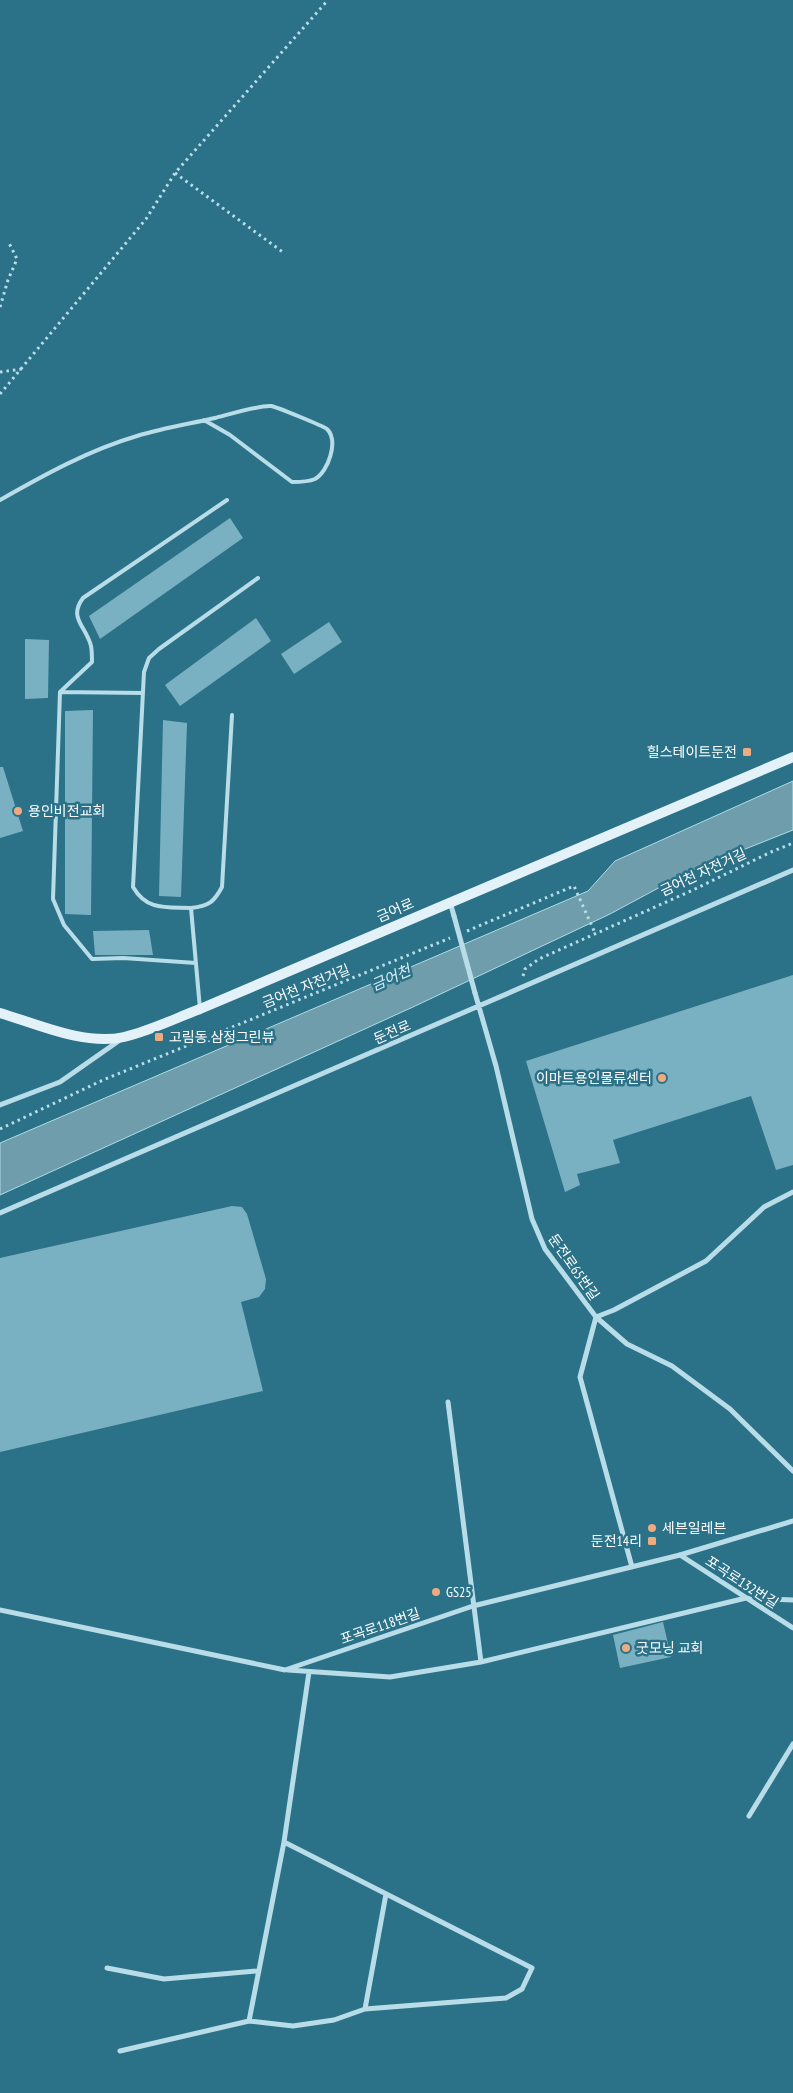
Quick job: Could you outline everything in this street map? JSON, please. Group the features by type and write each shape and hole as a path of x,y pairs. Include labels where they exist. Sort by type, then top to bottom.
{"street":[{"name":"금어로","path":"0,1013 82,1037 103,1039 124,1037 200,1009 793,757"},
{"name":"둔전로","path":"0,1213 793,870"},
{"name":"둔전로65번길","path":"450,902 496,1066 532,1219 545,1249 596,1317 580,1377 632,1566"},
{"path":"0,1106 60,1082 124,1037"},
{"path":"793,1192 764,1207 706,1261 614,1310 596,1317 626,1344 672,1366 730,1409 793,1470"},
{"path":"448,1402 481,1662"},
{"name":"포곡로118번길","path":"286,1670 473,1606 680,1555 793,1521"},
{"name":"포곡로132번길","path":"680,1555 793,1628"},
{"path":"0,1610 286,1670 390,1677 481,1662 746,1598 793,1600"},
{"path":"249,2021 257,1971 284,1842 309,1672"},
{"path":"749,1816 793,1744"},
{"path":"120,2051 249,2021 293,2026 334,2020 364,2009 506,1998 522,1989 532,1968 284,1842"},
{"path":"364,2009 386,1894"},
{"path":"107,1968 164,1979 257,1971"}],"lane":[{"path":"0,500 46,473 92,452 136,436 179,425 270,406 326,428 332,437 333,447 323,472 315,479 292,482 230,435 204,420"},
{"path":"196,963 123,958 92,959 64,925 53,899 60,692 92,662 91,646 77,617 77,606 83,598 227,500"},
{"path":"232,715 222,887 216,899 203,906 192,908 162,907 150,904 140,899 133,887 144,672 150,658 159,649 258,578"},
{"path":"60,692 143,693"},
{"path":"192,908 200,1009"}],"path":[{"path":"0,394 146,219 175,173 328,0"},
{"path":"175,173 284,253"},
{"path":"0,307 17,259 9,243"},
{"path":"0,372 22,369"},
{"name":"금어천 자전거길","path":"520,989 524,969 539,959 793,843"},
{"name":"금어천 자전거길","path":"0,1129 104,1080 334,987 574,886 595,933"}],"water":[{"name":"금어천","path":"793,781 793,830 690,871 610,914 413,1007 0,1195 0,1143 588,891 615,861"}],"building":[{"path":"230,518 243,538 100,639 89,616"},
{"path":"256,618 271,641 180,706 165,685"},
{"path":"329,622 342,642 294,674 281,654"},
{"path":"25,639 49,640 48,698 25,699"},
{"path":"93,710 91,915 65,914 65,711"},
{"path":"163,720 187,723 181,897 159,896"},
{"path":"0,767 3,767 23,831 0,838"},
{"path":"149,930 153,955 95,955 93,931"},
{"name":"이마트용인물류센터","path":"793,975 793,1165 776,1170 751,1096 613,1140 620,1163 577,1174 580,1185 565,1192 526,1061"},
{"path":"232,1206 242,1207 247,1214 266,1279 265,1289 259,1297 241,1302 263,1391 0,1452 0,1258"},
{"path":"663,1622 671,1657 620,1668 613,1635"}],"place":[{"name":"힐스테이트둔전","path":"747,752"},
{"name":"용인비전교회","path":"18,811"},
{"name":"고림동.삼정그린뷰","path":"159,1037"},
{"name":"이마트용인물류센터","path":"662,1078"},
{"name":"세븐일레븐","path":"652,1528"},
{"name":"둔전14리","path":"652,1541"},
{"name":"GS25","path":"436,1592"},
{"name":"굿모닝 교회","path":"626,1648"}]}
